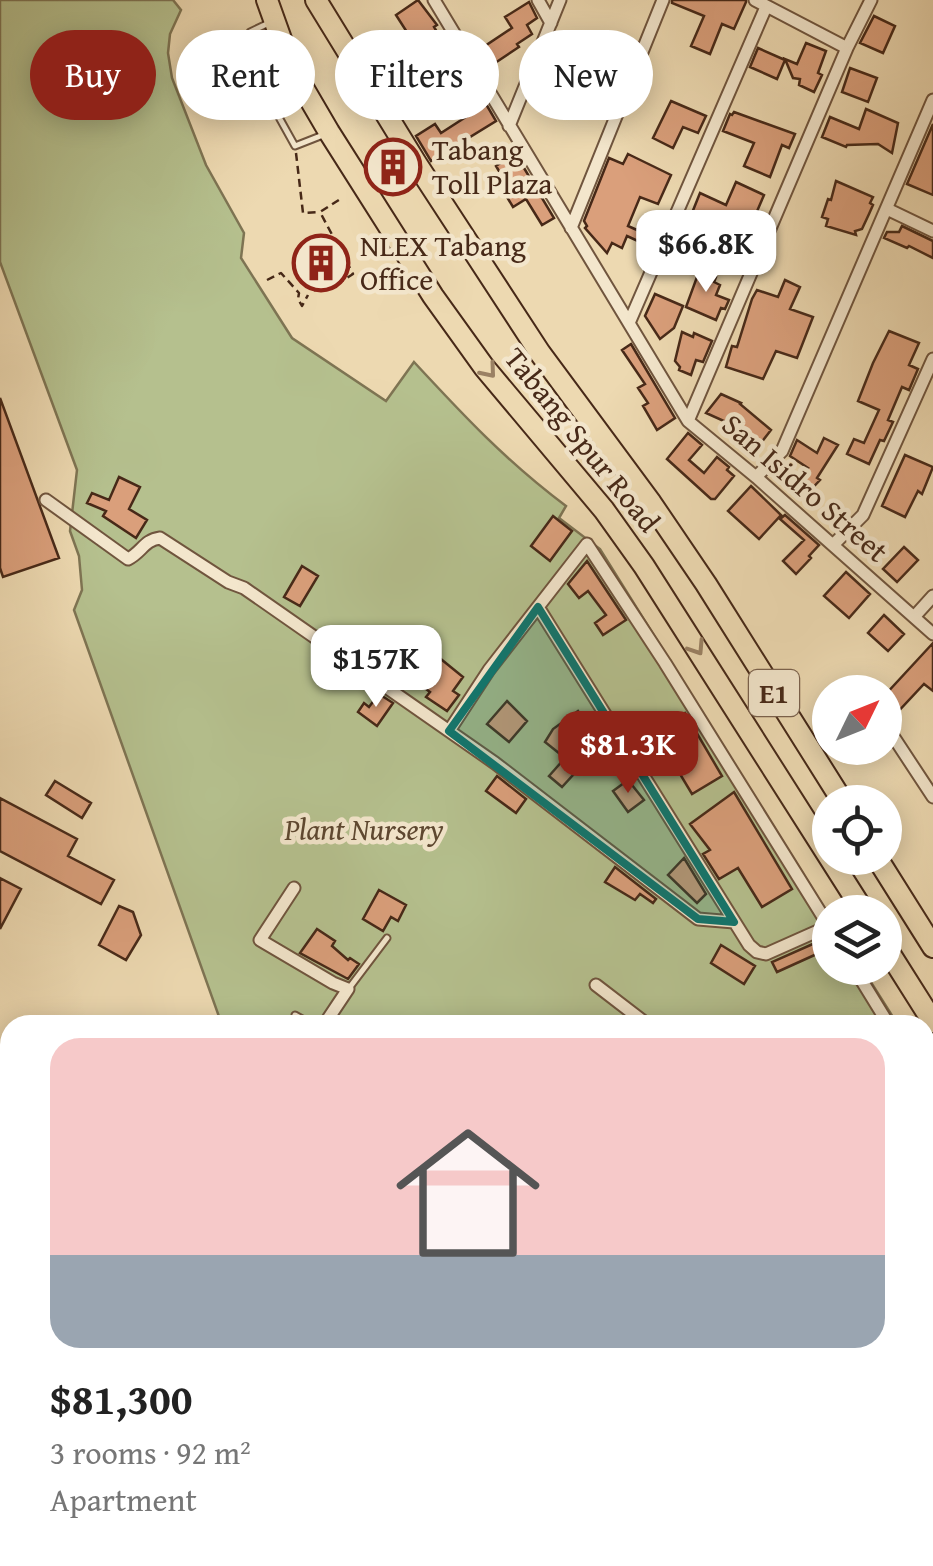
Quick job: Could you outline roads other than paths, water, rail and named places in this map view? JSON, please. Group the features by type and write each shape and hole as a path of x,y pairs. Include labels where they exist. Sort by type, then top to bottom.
{"highway":[{"name":"Tabang Spur Road","path":"267,0 291,67 328,132 460,335 604,510 644,566 853,895"},
{"name":"Tabang Spur Road","path":"316,0 540,353 652,503 831,785"},
{"path":"888,875 933,948"},
{"path":"902,973 929,1015"}],"street":[{"name":"San Isidro Street","path":"434,0 688,421 933,634"},
{"path":"538,0 551,23"},
{"path":"509,126 560,0"},
{"path":"570,228 663,0"},
{"path":"688,421 871,0"},
{"path":"630,323 761,3 847,48"},
{"path":"756,477 782,452 830,334 929,121 933,100"},
{"path":"887,208 933,230"},
{"path":"834,546 863,515 933,359"},
{"path":"46,500 128,559 144,544 160,538 228,582 244,588 495,763 698,919 734,922"},
{"path":"449,731 489,670 586,544 812,898"},
{"path":"914,617 933,596"},
{"path":"538,607 748,946 766,954 812,935"},
{"path":"902,750 933,797"},
{"path":"294,888 260,940 348,989 331,1015"},
{"path":"596,985 635,1015"},
{"path":"864,985 883,1015"}],"lane":[{"path":"274,21 250,32 241,49 295,146 328,132"},
{"path":"348,989 388,938"}],"place":[{"name":"Tabang Toll Plaza","path":"393,167"},
{"name":"NLEX Tabang Office","path":"321,263"}],"park label":[{"name":"Plant Nursery","path":"364,830"}]}
